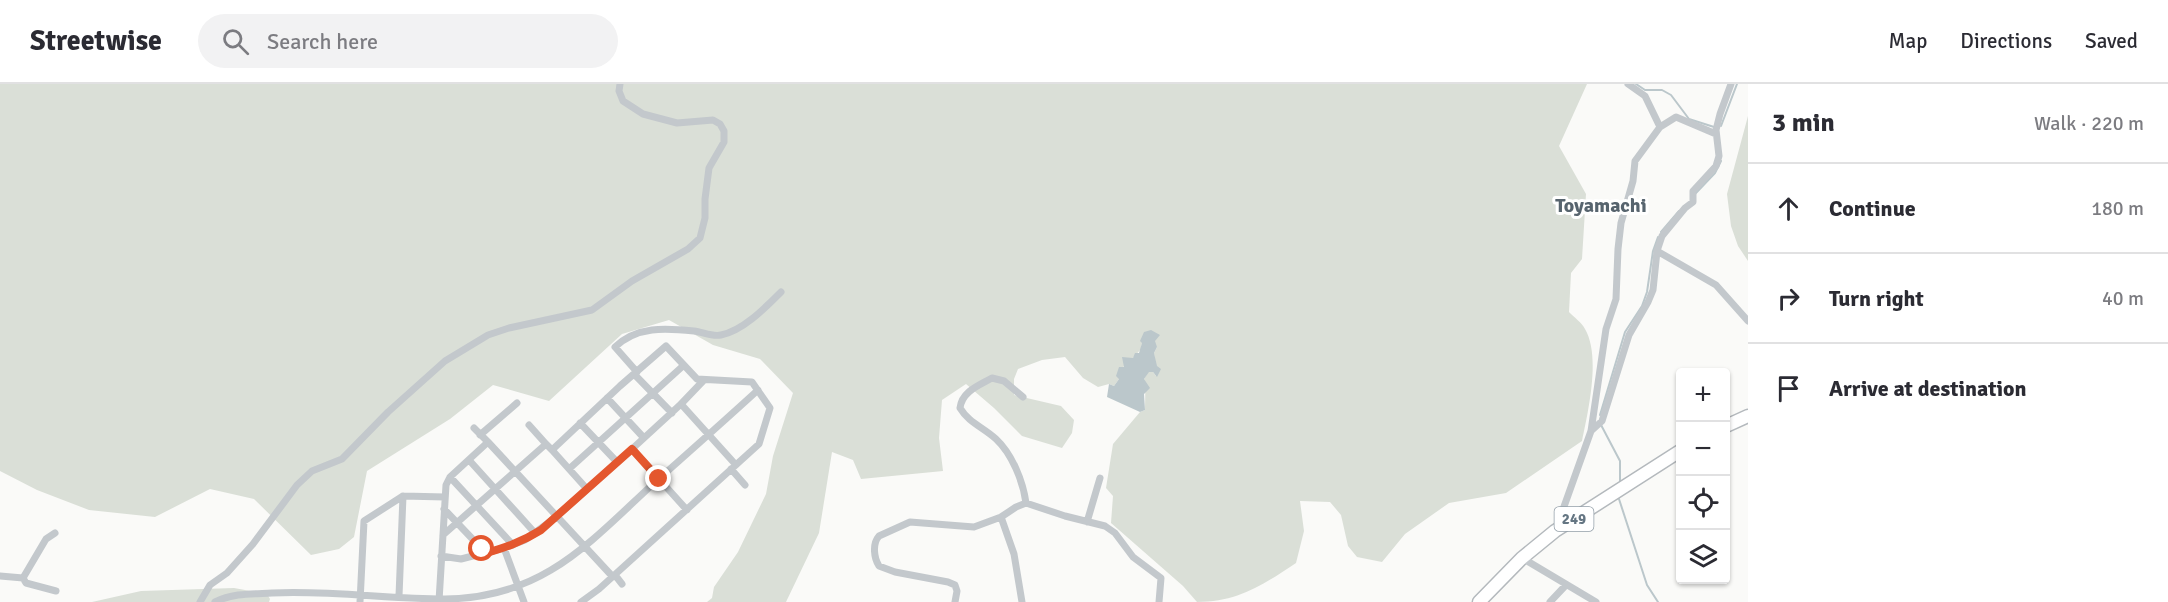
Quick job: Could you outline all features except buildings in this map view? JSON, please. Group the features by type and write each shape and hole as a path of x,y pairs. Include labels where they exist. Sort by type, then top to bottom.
{"highway":[{"path":"1730,424 1748,416"},
{"name":"249","path":"1479,602 1522,558 1555,531 1676,454"}],"street":[{"path":"200,602 210,585 227,573 253,544 297,485 312,471 342,459 388,412 444,361 488,335 508,328 592,310 632,281 688,249 700,238 705,218 709,168 724,142 724,131 720,124 712,120 677,123 643,114 623,101 619,91 620,84"},
{"path":"1628,84 1645,96 1660,127"},
{"path":"1555,531 1597,426 1629,334 1653,290 1657,251 1662,236 1685,208 1693,202 1693,195 1716,166 1719,156 1716,130 1731,84"},
{"path":"1597,426 1606,329 1616,299 1621,223 1633,181 1635,161 1660,127 1676,117 1716,130"},
{"path":"1657,251 1716,285 1748,321"},
{"path":"672,413 635,373 615,347 626,336 647,329 694,331 718,336 729,333 761,313 781,292"},
{"path":"552,450 666,346 697,379 752,382 770,408 760,442 614,576 581,602"},
{"path":"569,469 684,365"},
{"path":"1023,397 1004,381 992,378 967,393 960,408 970,421 996,439 1002,447 1024,486 1026,503"},
{"path":"441,556 461,559 483,554 513,545 535,533 672,413 704,380"},
{"path":"215,602 229,595 294,592 361,593 439,600 490,594 518,587 552,572 585,548 758,390"},
{"path":"607,398 644,438"},
{"path":"480,435 518,403"},
{"path":"681,404 734,467 745,484"},
{"path":"580,423 617,462"},
{"path":"530,425 587,489"},
{"path":"474,428 585,548 622,584"},
{"path":"439,600 446,485 450,477 488,442"},
{"path":"443,535 546,444"},
{"path":"632,449 687,510"},
{"path":"469,460 535,533"},
{"path":"450,477 513,545"},
{"path":"1087,522 1100,478"},
{"path":"360,602 363,523 404,496 445,498"},
{"path":"399,596 404,496"},
{"path":"955,602 957,591 955,585 895,572 879,566 875,552 876,540 890,530 910,522 975,527 1001,517 1026,503 1105,526 1115,533 1133,557 1161,578 1159,602"},
{"path":"444,509 482,549 483,554"},
{"path":"1001,517 1014,554 1022,602"},
{"path":"23,578 46,538 55,533"},
{"path":"504,548 524,602"},
{"path":"1522,558 1596,602"},
{"path":"0,576 23,578"},
{"path":"23,578 26,583 56,591"},
{"path":"1550,602 1566,585"}],"shaded area":[{"path":"0,84 1587,84 1559,146 1586,194 1582,259 1571,273 1569,312 1585,329 1590,340 1592,354 1592,384 1582,441 1506,493 1449,503 1405,534 1382,562 1357,557 1348,546 1341,515 1330,502 1300,501 1304,531 1296,563 1250,591 1225,599 1197,602 1183,586 1111,523 1113,496 1106,488 1113,444 1140,412 1145,410 1144,379 1148,372 1153,372 1156,376 1154,353 1157,347 1142,343 1141,349 1133,358 1127,358 1114,386 1109,384 1098,387 1083,378 1065,357 1042,360 1018,369 1014,379 1014,395 1061,406 1074,420 1072,433 1062,448 1022,436 966,384 942,400 939,438 943,471 861,479 853,460 832,452 819,533 786,602 707,602 712,598 714,587 738,552 766,494 773,456 793,393 760,359 713,345 669,320 622,334 549,401 493,385 450,419 367,471 354,537 339,549 311,555 254,499 210,489 155,517 89,510 37,490 0,471"},
{"path":"1748,116 1748,261 1738,246 1731,226 1727,194"},
{"path":"1151,330 1160,335 1155,341 1157,347 1154,353 1157,366 1161,369 1157,377 1153,372 1149,372 1144,379 1150,388 1144,394 1145,410 1140,412 1107,397 1109,384 1114,386 1119,379 1116,376 1119,367 1124,367 1122,357 1133,358 1135,353 1139,353 1142,343 1140,341 1144,332"},
{"path":"234,588 267,594 269,602 92,602 141,591"}],"waterway":[{"path":"1636,84 1645,90 1662,90 1671,95 1689,119 1714,127"},
{"path":"1721,126 1737,84"},
{"path":"1695,194 1715,173 1721,161"},
{"path":"1661,232 1679,211"},
{"path":"1600,415 1625,332 1642,306 1647,292 1653,251 1658,237"},
{"path":"1600,423 1620,461 1620,482"},
{"path":"1619,499 1647,585 1658,602"}],"district":[{"name":"Toyamachi","path":"1601,205"}],"route":[{"path":"482,549 483,554 504,548 525,540 541,530 632,449 659,479"}]}
